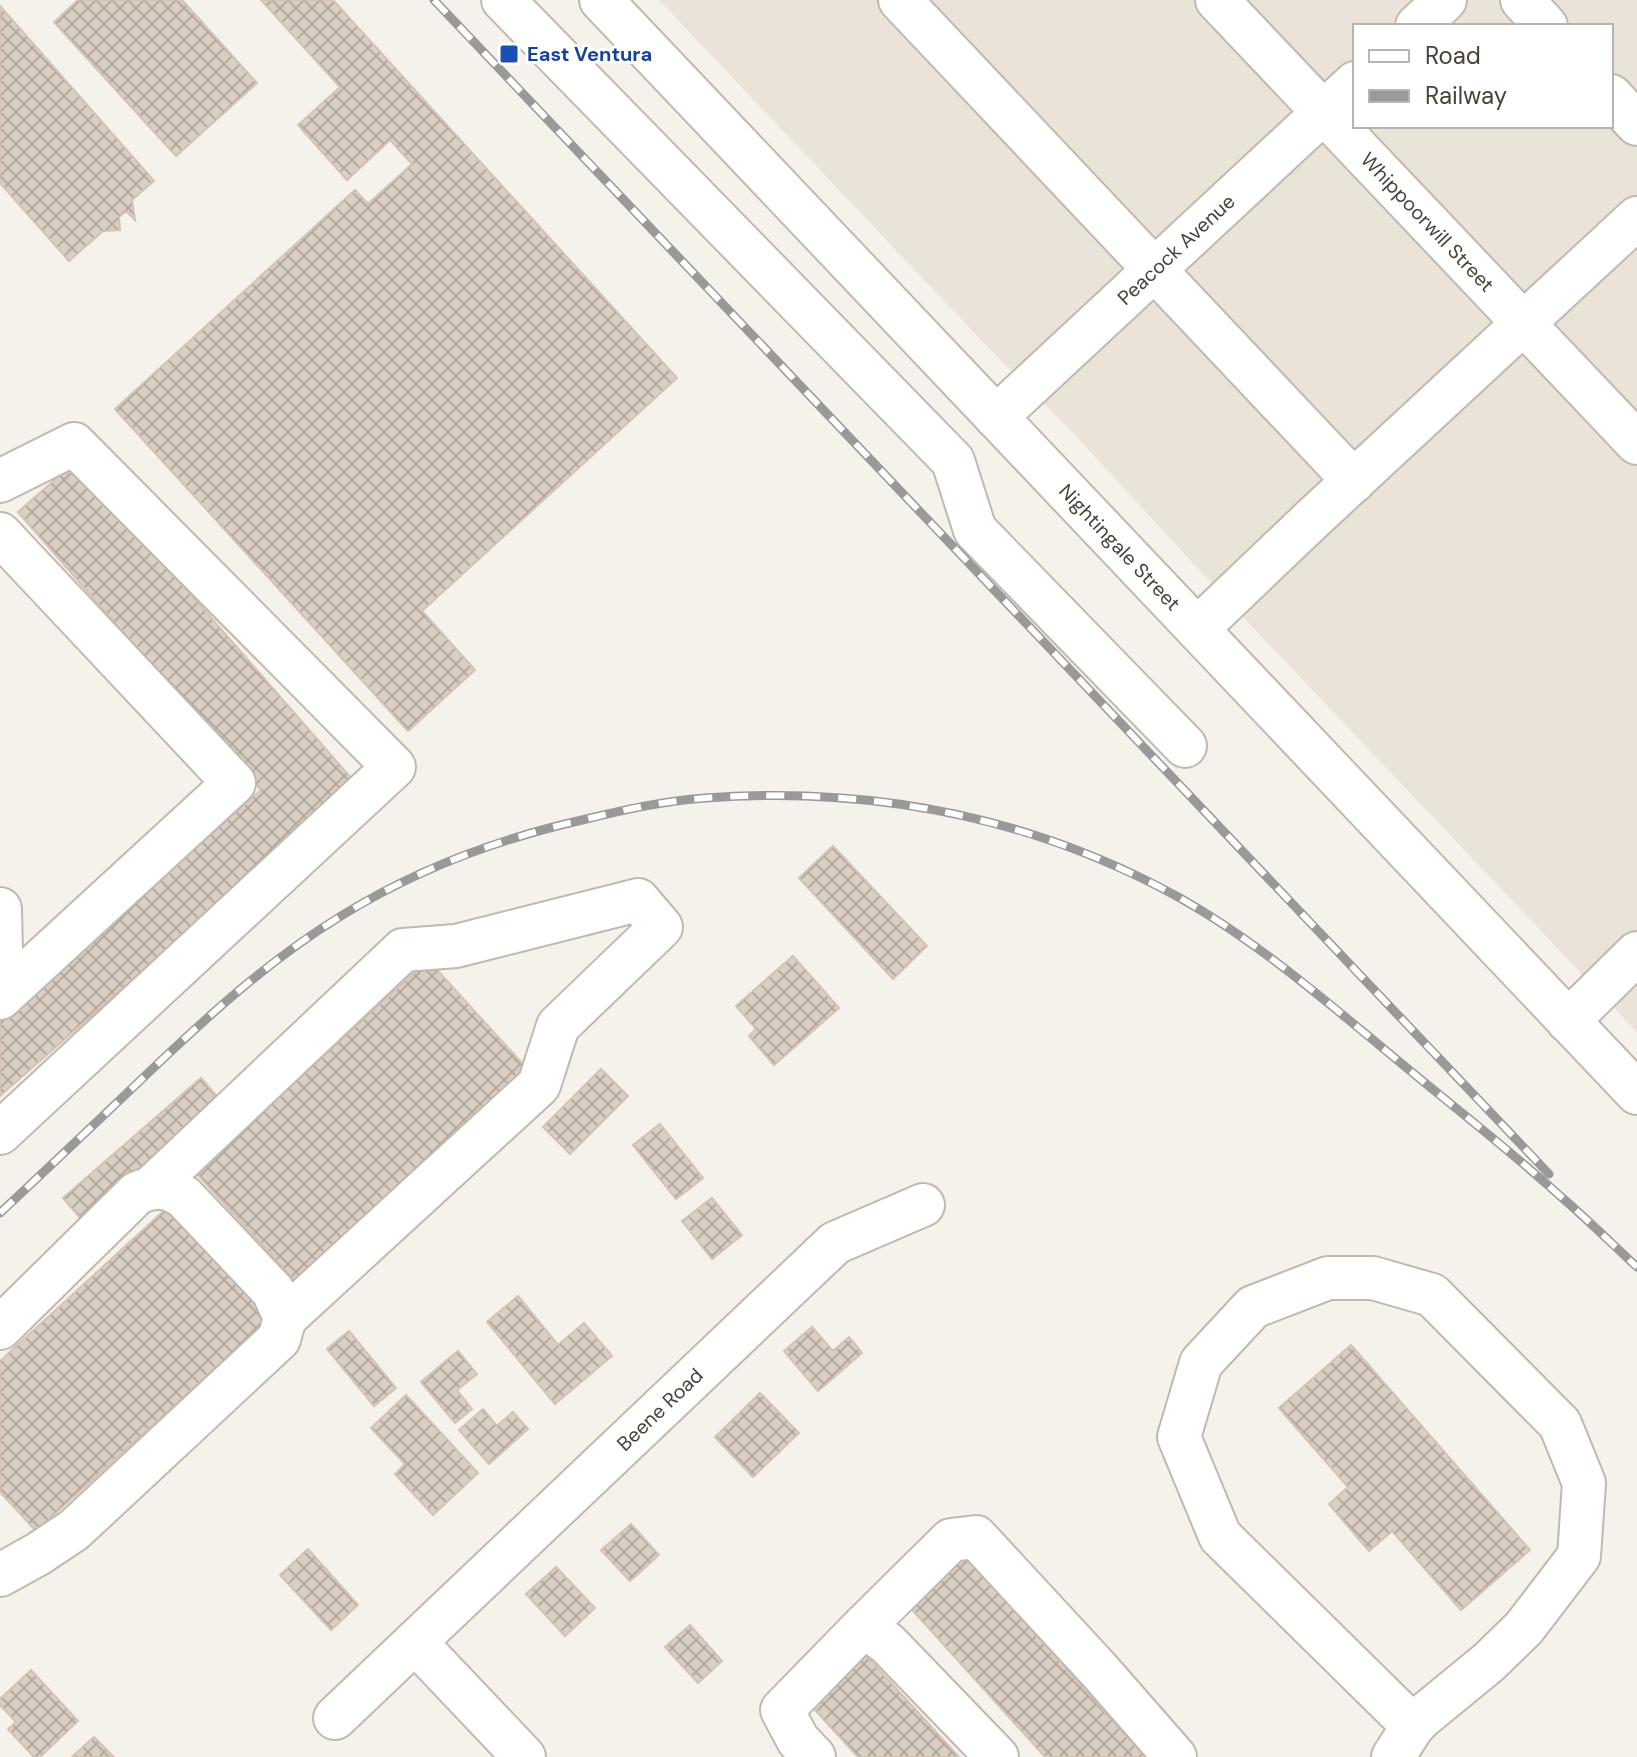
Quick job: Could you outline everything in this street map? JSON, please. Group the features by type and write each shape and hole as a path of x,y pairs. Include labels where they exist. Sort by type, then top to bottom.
{"street":[{"path":"503,0 953,461 975,530 1185,746"},
{"name":"Nightingale Street","path":"601,0 1637,1093"},
{"path":"900,0 1354,481"},
{"name":"Whippoorwill Street","path":"1217,0 1637,443"},
{"path":"1419,24 1445,0"},
{"path":"1522,0 1544,24"},
{"name":"Peacock Avenue","path":"996,417 1353,85"},
{"path":"1613,98 1637,124"},
{"path":"1197,629 1637,218"},
{"path":"0,481 74,444 394,767 0,1133"},
{"path":"0,534 234,783 1,997"},
{"path":"0,1328 137,1193 152,1187 403,950 456,946 638,900 661,927 558,1026 539,1085 285,1318 279,1339 74,1530 0,1575"},
{"path":"0,909 1,997"},
{"path":"1568,1021 1637,953"},
{"path":"152,1187 171,1189 184,1197 273,1291 285,1318"},
{"name":"Beene Road","path":"335,1718 835,1243 923,1205"},
{"path":"1328,1278 1373,1278 1432,1295 1560,1424 1584,1483 1579,1556 1524,1628 1403,1741 1220,1536 1179,1437 1201,1363 1253,1307 1328,1278"},
{"path":"814,1757 798,1740 782,1710 951,1540 976,1537 1175,1757"},
{"path":"864,1626 888,1644 997,1757"},
{"path":"415,1642 524,1757"}],"shaded area":[{"path":"659,0 1637,0 1637,1032 1227,600 1074,434"}],"building":[{"path":"78,0 182,0 257,83 176,156 54,22"},
{"path":"261,0 333,0 677,378 422,611 475,670 408,731 115,409 355,190 368,204 412,164 390,140 347,180 298,125 340,87"},
{"path":"0,6 154,181 132,200 135,220 126,211 119,217 120,230 103,231 69,261 0,183"},
{"path":"75,462 359,787 305,828 0,1096 0,1019 261,790 18,512"},
{"path":"833,846 927,946 893,979 799,878"},
{"path":"793,956 839,1008 774,1065 749,1036 756,1029 736,1006"},
{"path":"428,960 530,1072 299,1285 196,1173"},
{"path":"601,1069 628,1096 570,1154 543,1127"},
{"path":"201,1078 220,1100 82,1220 63,1198"},
{"path":"660,1124 703,1178 676,1199 633,1145"},
{"path":"712,1198 742,1235 712,1259 682,1221"},
{"path":"168,1207 269,1319 36,1531 0,1492 0,1361"},
{"path":"518,1296 558,1345 584,1323 612,1356 555,1404 487,1322"},
{"path":"812,1327 833,1351 849,1337 862,1353 818,1391 784,1351"},
{"path":"349,1331 396,1388 374,1406 327,1349"},
{"path":"1351,1345 1530,1550 1461,1610 1392,1531 1369,1551 1329,1504 1348,1487 1279,1408"},
{"path":"458,1351 477,1374 457,1390 472,1409 455,1423 421,1382"},
{"path":"760,1393 799,1433 753,1477 715,1437"},
{"path":"406,1395 478,1473 433,1515 395,1474 405,1464 371,1428"},
{"path":"483,1409 497,1426 513,1412 528,1429 489,1464 459,1430"},
{"path":"631,1524 659,1555 630,1581 601,1550"},
{"path":"308,1549 358,1605 331,1630 280,1575"},
{"path":"962,1552 1145,1757 1045,1757 906,1603"},
{"path":"556,1567 595,1608 565,1636 526,1594"},
{"path":"690,1625 722,1661 698,1683 665,1647"},
{"path":"860,1649 959,1757 858,1757 805,1699"},
{"path":"31,1670 78,1721 40,1757 34,1757 8,1729 16,1722 0,1705 0,1699"},
{"path":"94,1737 114,1757 72,1757"}],"railway":[{"path":"434,0 1549,1174"},
{"path":"0,1213 240,990 314,933 398,884 488,847 628,809 705,798 829,797 950,813 1009,828 1124,870 1180,898 1237,934 1318,995 1519,1160 1637,1267"}],"place":[{"name":"East Ventura","path":"509,54"}]}
